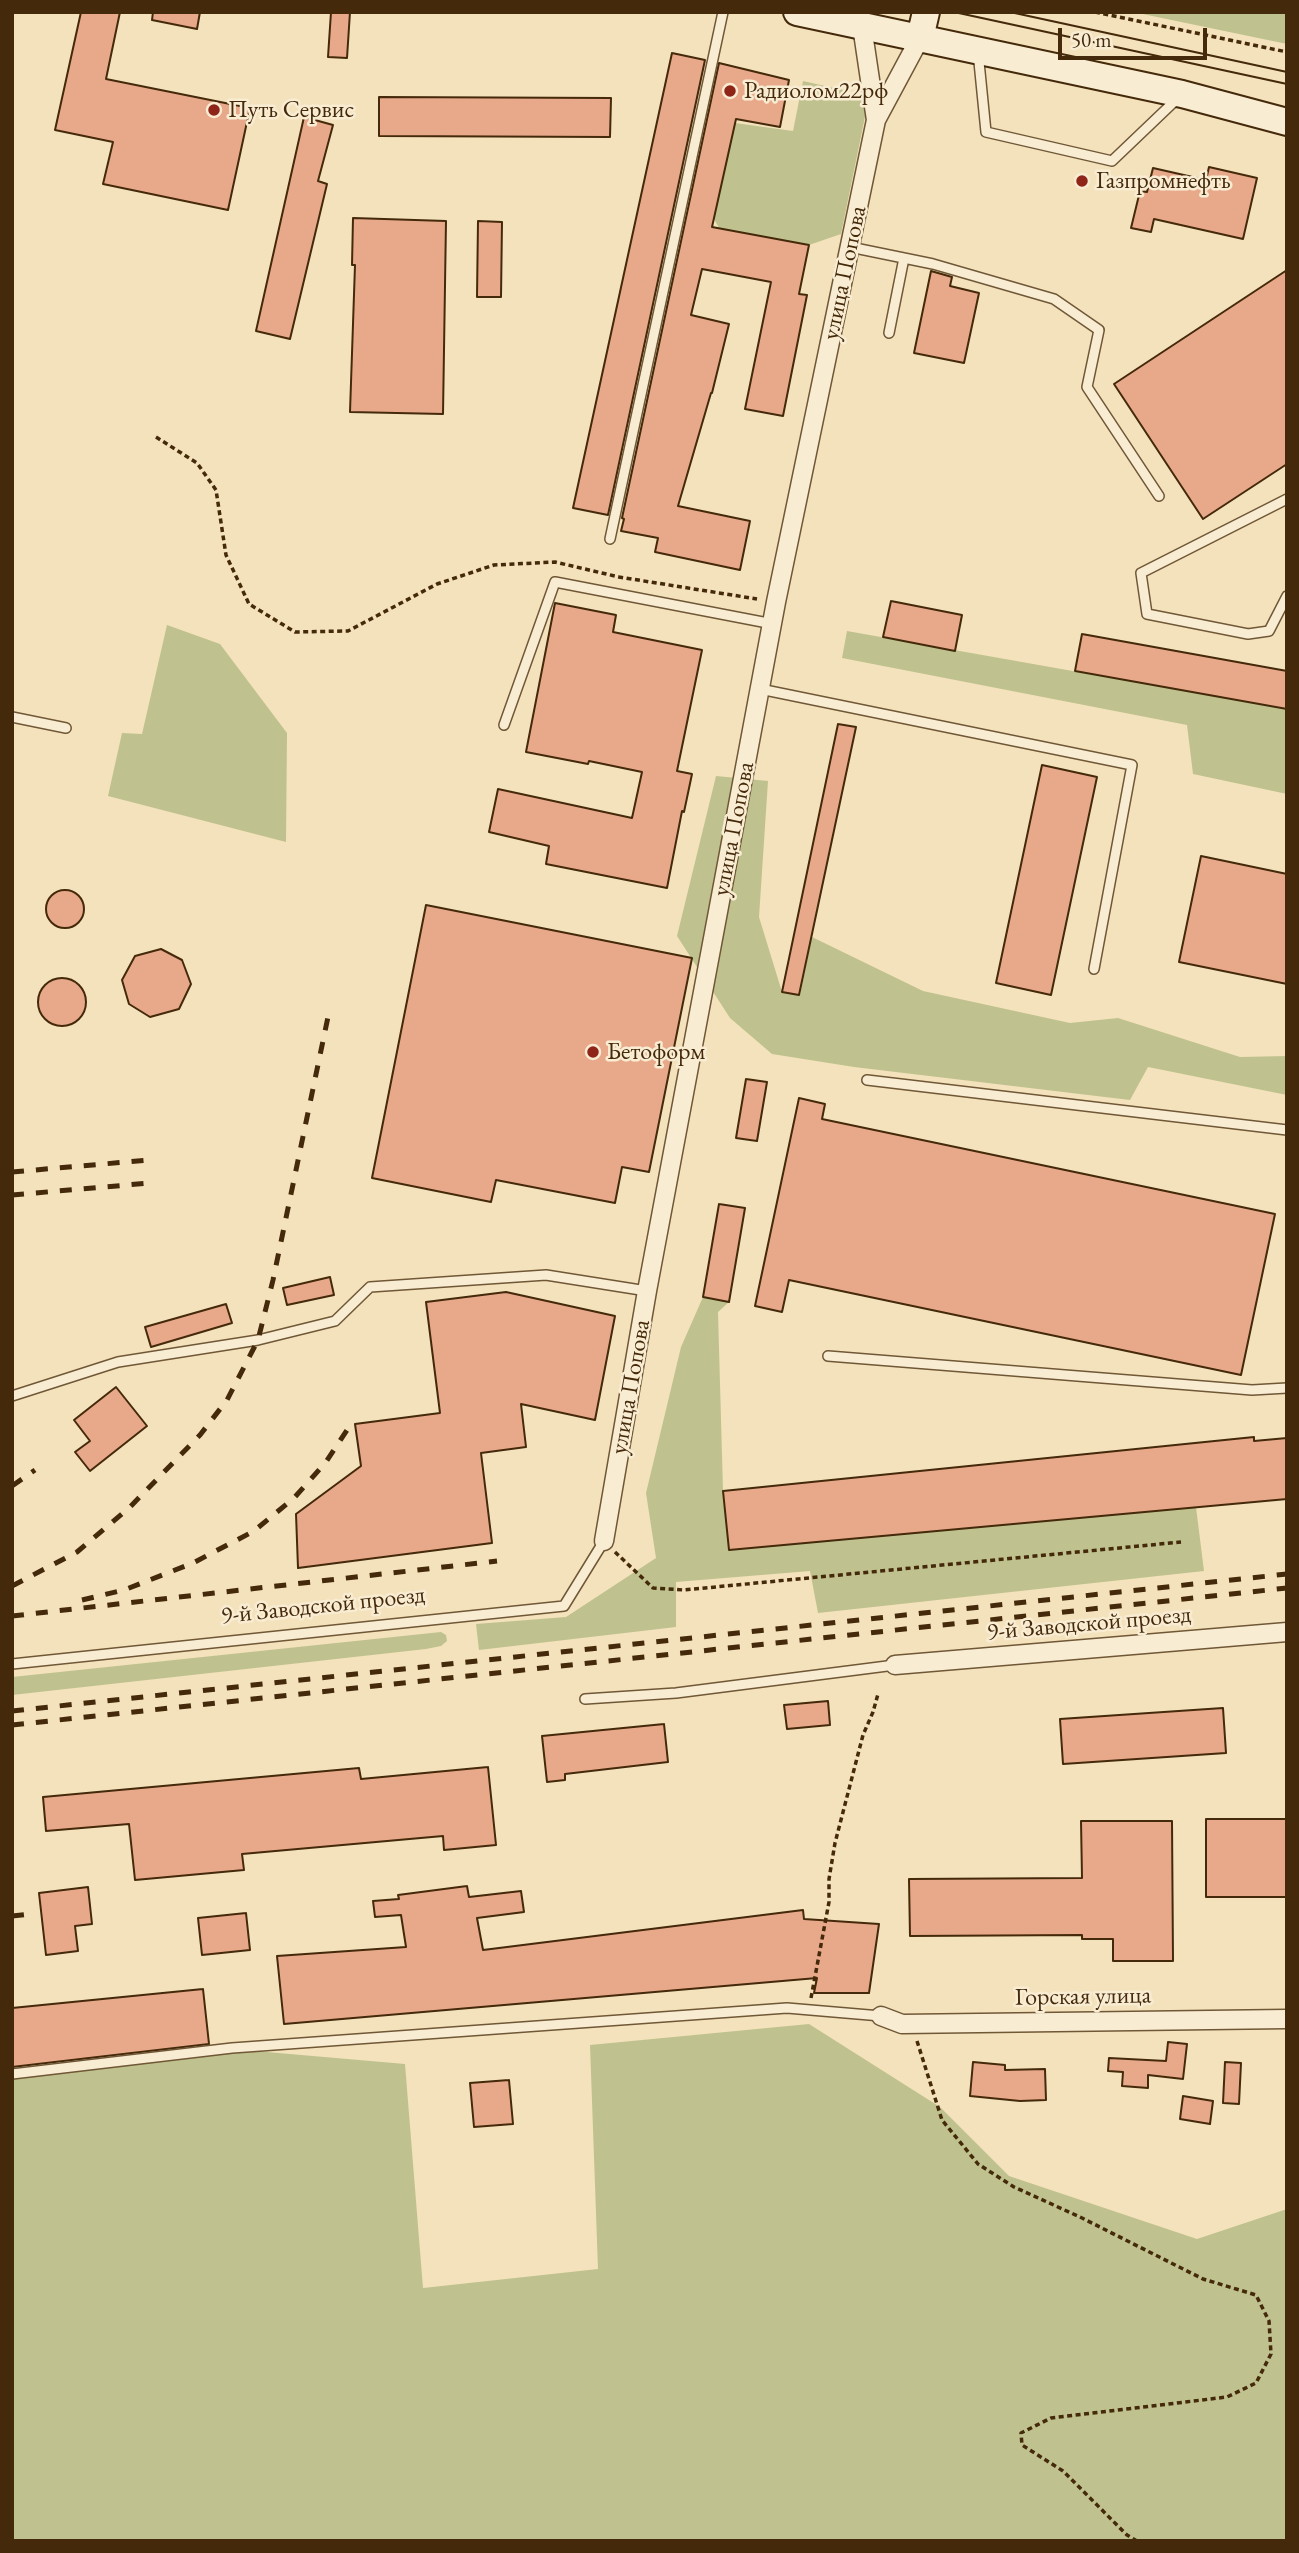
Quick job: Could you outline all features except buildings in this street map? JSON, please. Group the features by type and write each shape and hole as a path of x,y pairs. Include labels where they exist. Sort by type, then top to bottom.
{"main road":[{"path":"797,12 864,19 920,38 1182,93 1287,122"},
{"name":"улица Попова","path":"920,38 926,12"}],"street":[{"name":"улица Попова","path":"864,19 876,120"},
{"name":"улица Попова","path":"604,1541 647,1291 776,602 876,120 920,38"},
{"name":"9-й Заводской проезд","path":"895,1665 1287,1632"},
{"name":"Горская улица","path":"881,2015 902,2024 1287,2019"}],"lane":[{"path":"610,539 723,12"},
{"path":"978,50 986,132 1112,161 1182,93"},
{"path":"850,247 933,264 1054,299 1099,330 1087,387 1159,496"},
{"path":"889,333 904,258"},
{"path":"1287,499 1141,573 1147,614 1248,634 1269,631 1287,596"},
{"path":"504,725 555,582 773,624"},
{"path":"760,689 1132,765 1094,969"},
{"path":"12,717 66,728"},
{"path":"867,1080 1287,1130"},
{"path":"12,1396 118,1362 258,1340 335,1321 370,1287 546,1275 647,1291"},
{"path":"828,1356 1252,1390 1287,1388"},
{"name":"9-й Заводской проезд","path":"12,1664 564,1606 604,1541"},
{"path":"584,1699 676,1693 895,1665"},
{"path":"12,2074 232,2048 787,2008 881,2015"}],"path":[{"path":"1095,12 1287,52"},
{"path":"156,437 197,463 216,490 226,555 249,604 295,632 348,631 437,584 494,565 555,562 619,577 776,602"},
{"path":"604,1541 653,1588 684,1590 1181,1542"},
{"path":"812,2010 810,2004 829,1902 829,1879 835,1843 863,1735 878,1693"},
{"path":"902,2024 920,2043 942,2120 978,2164 1014,2188 1080,2217 1203,2280 1256,2295 1269,2321 1271,2354 1256,2383 1227,2397 1051,2418 1021,2433 1022,2445 1063,2471 1127,2535 1137,2541"}],"green space":[{"path":"1133,12 1287,12 1287,44"},
{"path":"803,81 843,90 868,102 841,234 809,245 719,228 714,219 735,123 793,131"},
{"path":"167,625 220,644 287,733 286,842 108,796 122,733 142,734"},
{"path":"847,631 1287,709 1287,794 1193,774 1187,725 842,658"},
{"path":"716,776 768,781 759,917 782,992 800,995 812,937 923,991 1070,1023 1118,1018 1240,1057 1287,1056 1287,1095 1148,1067 1130,1100 854,1067 772,1054 730,1018 677,936"},
{"path":"703,1297 729,1302 718,1312 723,1491 729,1550 1196,1507 1204,1571 818,1613 810,1571 676,1582 676,1627 479,1650 476,1624 566,1617 656,1558 646,1493 681,1347"},
{"path":"441,1632 446,1635 447,1641 441,1646 426,1649 12,1695 12,1677"},
{"path":"809,2024 940,2107 1009,2176 1197,2239 1287,2209 1287,2541 12,2541 12,2069 209,2047 405,2064 423,2288 598,2269 590,2045"}],"tram line":[{"path":"954,12 1287,84"},
{"path":"1010,12 1287,72"}],"railway":[{"path":"12,1586 77,1552 130,1507 200,1435 227,1400 258,1340 328,1017"},
{"path":"12,1172 149,1160"},
{"path":"12,1195 150,1183"},
{"path":"82,1600 124,1590 193,1563 254,1531 294,1498 326,1462 353,1421"},
{"path":"12,1486 35,1470"},
{"path":"12,1616 497,1561"},
{"path":"12,1711 1287,1574"},
{"path":"12,1725 1287,1588"},
{"path":"12,1916 30,1914"}],"place":[{"name":"Радиолом22рф","path":"730,91"},
{"name":"Путь Сервис","path":"214,110"},
{"name":"Газпромнефть","path":"1082,181"},
{"name":"Бетоформ","path":"593,1052"}]}
